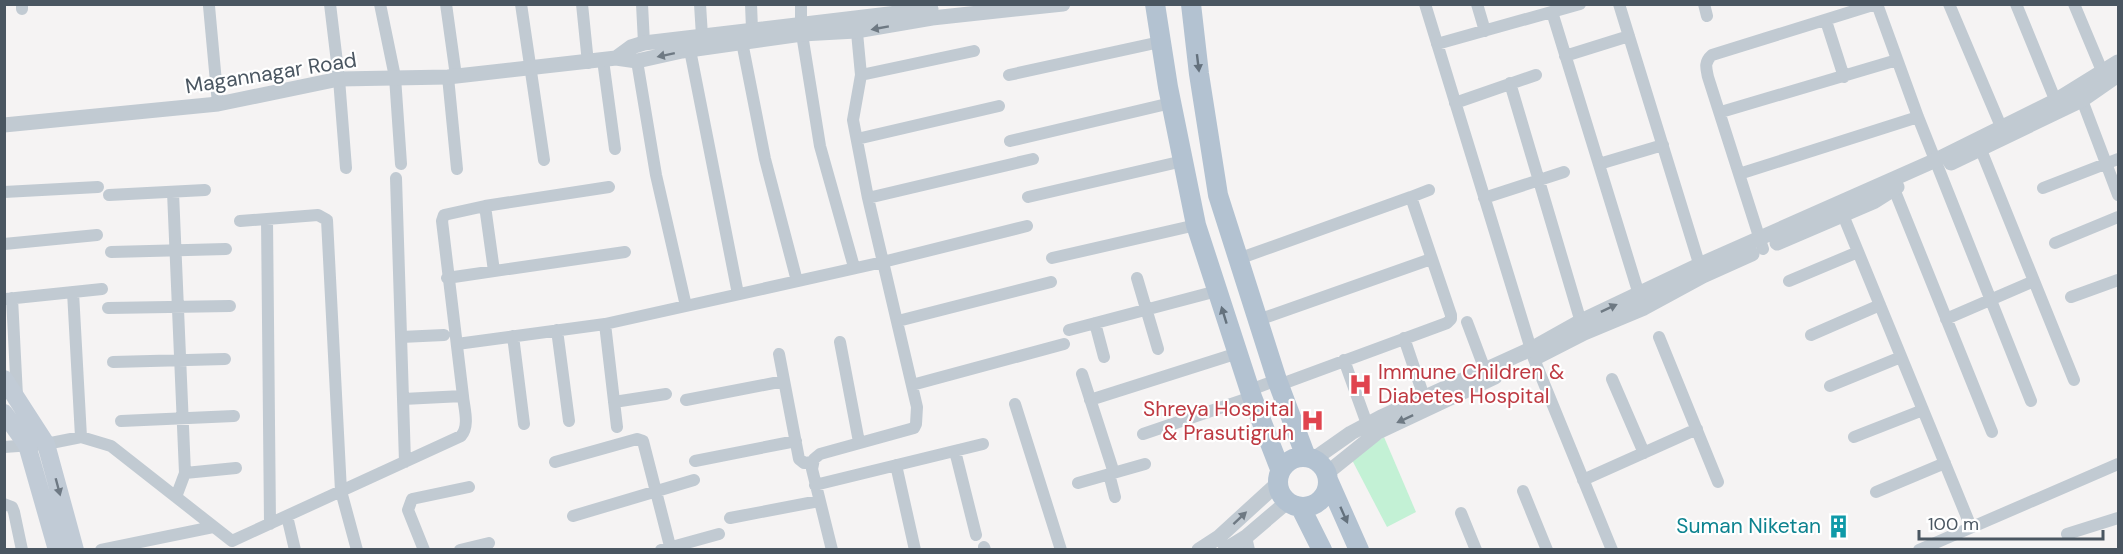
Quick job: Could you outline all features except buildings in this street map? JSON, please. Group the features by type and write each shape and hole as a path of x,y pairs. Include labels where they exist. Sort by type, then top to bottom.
{"main road":[{"path":"1155,4 1171,103 1196,225 1216,291 1279,476 1280,494 1294,505 1322,549"},
{"path":"1191,4 1199,74 1218,195 1278,383 1359,549"},
{"path":"4,379 46,444 75,549"},
{"path":"4,413 27,445 57,549"},
{"path":"1279,476 1287,462 1295,457 1319,467 1327,491 1321,500 1312,506 1294,505"}],"street":[{"path":"330,4 346,168"},
{"path":"380,4 395,77 401,164"},
{"path":"446,4 457,169"},
{"path":"521,4 532,69 543,160"},
{"path":"582,4 602,60 615,149"},
{"path":"642,4 644,43"},
{"path":"700,4 702,36"},
{"path":"751,4 752,29"},
{"path":"801,4 802,29 820,146 854,267"},
{"name":"Magannagar Road","path":"4,125 218,104 339,79 452,76 602,60 637,61 860,18 969,4"},
{"name":"Magannagar Road","path":"860,18 932,18 999,8 1063,4"},
{"path":"1425,4 1533,354 1612,549"},
{"path":"1477,4 1485,30"},
{"path":"1437,44 1485,30 1533,11 1552,12 1580,4"},
{"path":"1619,4 1701,271"},
{"path":"1761,244 1721,112 1708,77 1707,59 1712,55 1877,4 1918,117 2031,401"},
{"path":"1949,4 2003,132"},
{"path":"2074,4 2110,77"},
{"path":"209,6 218,104"},
{"path":"2019,6 2058,106"},
{"path":"1552,12 1642,301"},
{"path":"832,549 815,485 813,462 820,454 914,428 917,407 868,198 853,120 861,75 860,18"},
{"path":"1826,21 1844,77"},
{"name":"Magannagar Road","path":"602,60 644,43 752,29 802,29"},
{"path":"1565,56 1629,36"},
{"path":"742,42 765,159 797,280"},
{"path":"1009,75 1160,42"},
{"path":"690,50 738,294"},
{"path":"861,75 974,51"},
{"path":"1721,112 1897,60"},
{"path":"637,61 656,175 686,306"},
{"path":"1319,467 1378,432 1583,327 1938,164 2058,106 2110,77 2118,62"},
{"path":"1455,103 1536,75"},
{"path":"1510,83 1583,327"},
{"path":"2079,94 2113,162 2118,195"},
{"path":"1010,141 1171,103"},
{"path":"857,139 999,106"},
{"path":"1739,174 1918,117"},
{"path":"1761,244 1843,215 1875,201 1938,164 1981,150 2003,132"},
{"path":"1599,164 1663,145"},
{"path":"1981,150 2074,381"},
{"path":"868,198 1033,159"},
{"path":"1028,197 1183,161"},
{"path":"2043,188 2113,162"},
{"path":"1484,198 1564,172"},
{"path":"396,178 405,462"},
{"path":"4,192 98,187"},
{"path":"4,447 46,444 81,437 111,446 213,526 232,545 270,524 461,436 466,429 447,278 442,221 444,215 485,206 609,187"},
{"path":"1894,189 1992,432"},
{"path":"109,195 205,190"},
{"path":"1238,259 1429,190"},
{"path":"173,192 185,473 176,497"},
{"path":"1143,434 1447,323 1451,315 1411,197"},
{"path":"485,206 494,271"},
{"path":"240,221 318,215 327,220 341,492 357,549"},
{"path":"1843,215 1971,527"},
{"path":"2055,243 2118,218"},
{"path":"267,219 270,524"},
{"path":"1053,258 1196,225"},
{"path":"457,344 605,324 883,262 1027,226"},
{"path":"4,244 97,235"},
{"path":"111,252 226,249"},
{"path":"447,278 625,252"},
{"path":"1789,281 1858,252"},
{"path":"1258,320 1431,259"},
{"path":"1137,278 1158,349"},
{"path":"2071,297 2118,280"},
{"path":"1946,319 2034,281"},
{"path":"898,321 1051,282"},
{"path":"17,398 8,299 102,289"},
{"path":"1069,330 1216,291"},
{"path":"73,292 81,437"},
{"path":"1810,335 1880,305"},
{"path":"108,308 230,306"},
{"path":"1467,322 1485,370"},
{"path":"1095,323 1104,357"},
{"path":"605,324 617,427"},
{"path":"557,330 569,421"},
{"path":"401,338 444,335"},
{"path":"513,336 524,424"},
{"path":"1659,337 1718,482"},
{"path":"1404,338 1424,397"},
{"path":"840,342 859,442"},
{"path":"912,385 1064,344"},
{"path":"1090,400 1238,353"},
{"path":"779,354 801,462 813,462"},
{"path":"1319,467 1367,424 1485,370 1533,354"},
{"path":"1830,386 1901,357"},
{"path":"113,362 225,359"},
{"path":"1344,360 1367,424"},
{"path":"1082,374 1111,473 1115,497"},
{"path":"1612,379 1644,453"},
{"path":"686,400 784,381"},
{"path":"614,402 666,394"},
{"path":"403,399 463,396"},
{"path":"1015,404 1061,549"},
{"path":"1854,437 1923,410"},
{"path":"121,421 234,417"},
{"path":"1583,480 1697,429"},
{"path":"555,462 637,439 643,441 657,491 668,549 719,534"},
{"path":"695,461 796,441"},
{"path":"815,485 983,444"},
{"path":"956,451 976,535"},
{"path":"1876,492 1945,463"},
{"path":"1078,483 1144,464"},
{"path":"1919,549 2118,464"},
{"path":"896,465 915,549"},
{"path":"185,473 236,468"},
{"path":"1199,549 1219,537 1279,476"},
{"path":"573,516 694,480"},
{"path":"424,549 408,510 412,499 469,486"},
{"path":"1523,491 1547,549"},
{"path":"730,518 819,501"},
{"path":"4,504 12,507 14,512 22,549"},
{"path":"1225,549 1248,543 1294,505"},
{"path":"1461,513 1476,549"},
{"path":"287,516 295,549"},
{"path":"2067,534 2118,518"},
{"path":"101,549 213,526"},
{"path":"460,549 489,543"}],"green space":[{"path":"1384,437 1416,512 1387,527 1351,458"}],"place":[{"name":"Immune Children & Diabetes Hospital","path":"1360,384"},
{"name":"Shreya Hospital & Prasutigruh","path":"1312,421"},
{"name":"Suman Niketan","path":"1839,526"}]}
